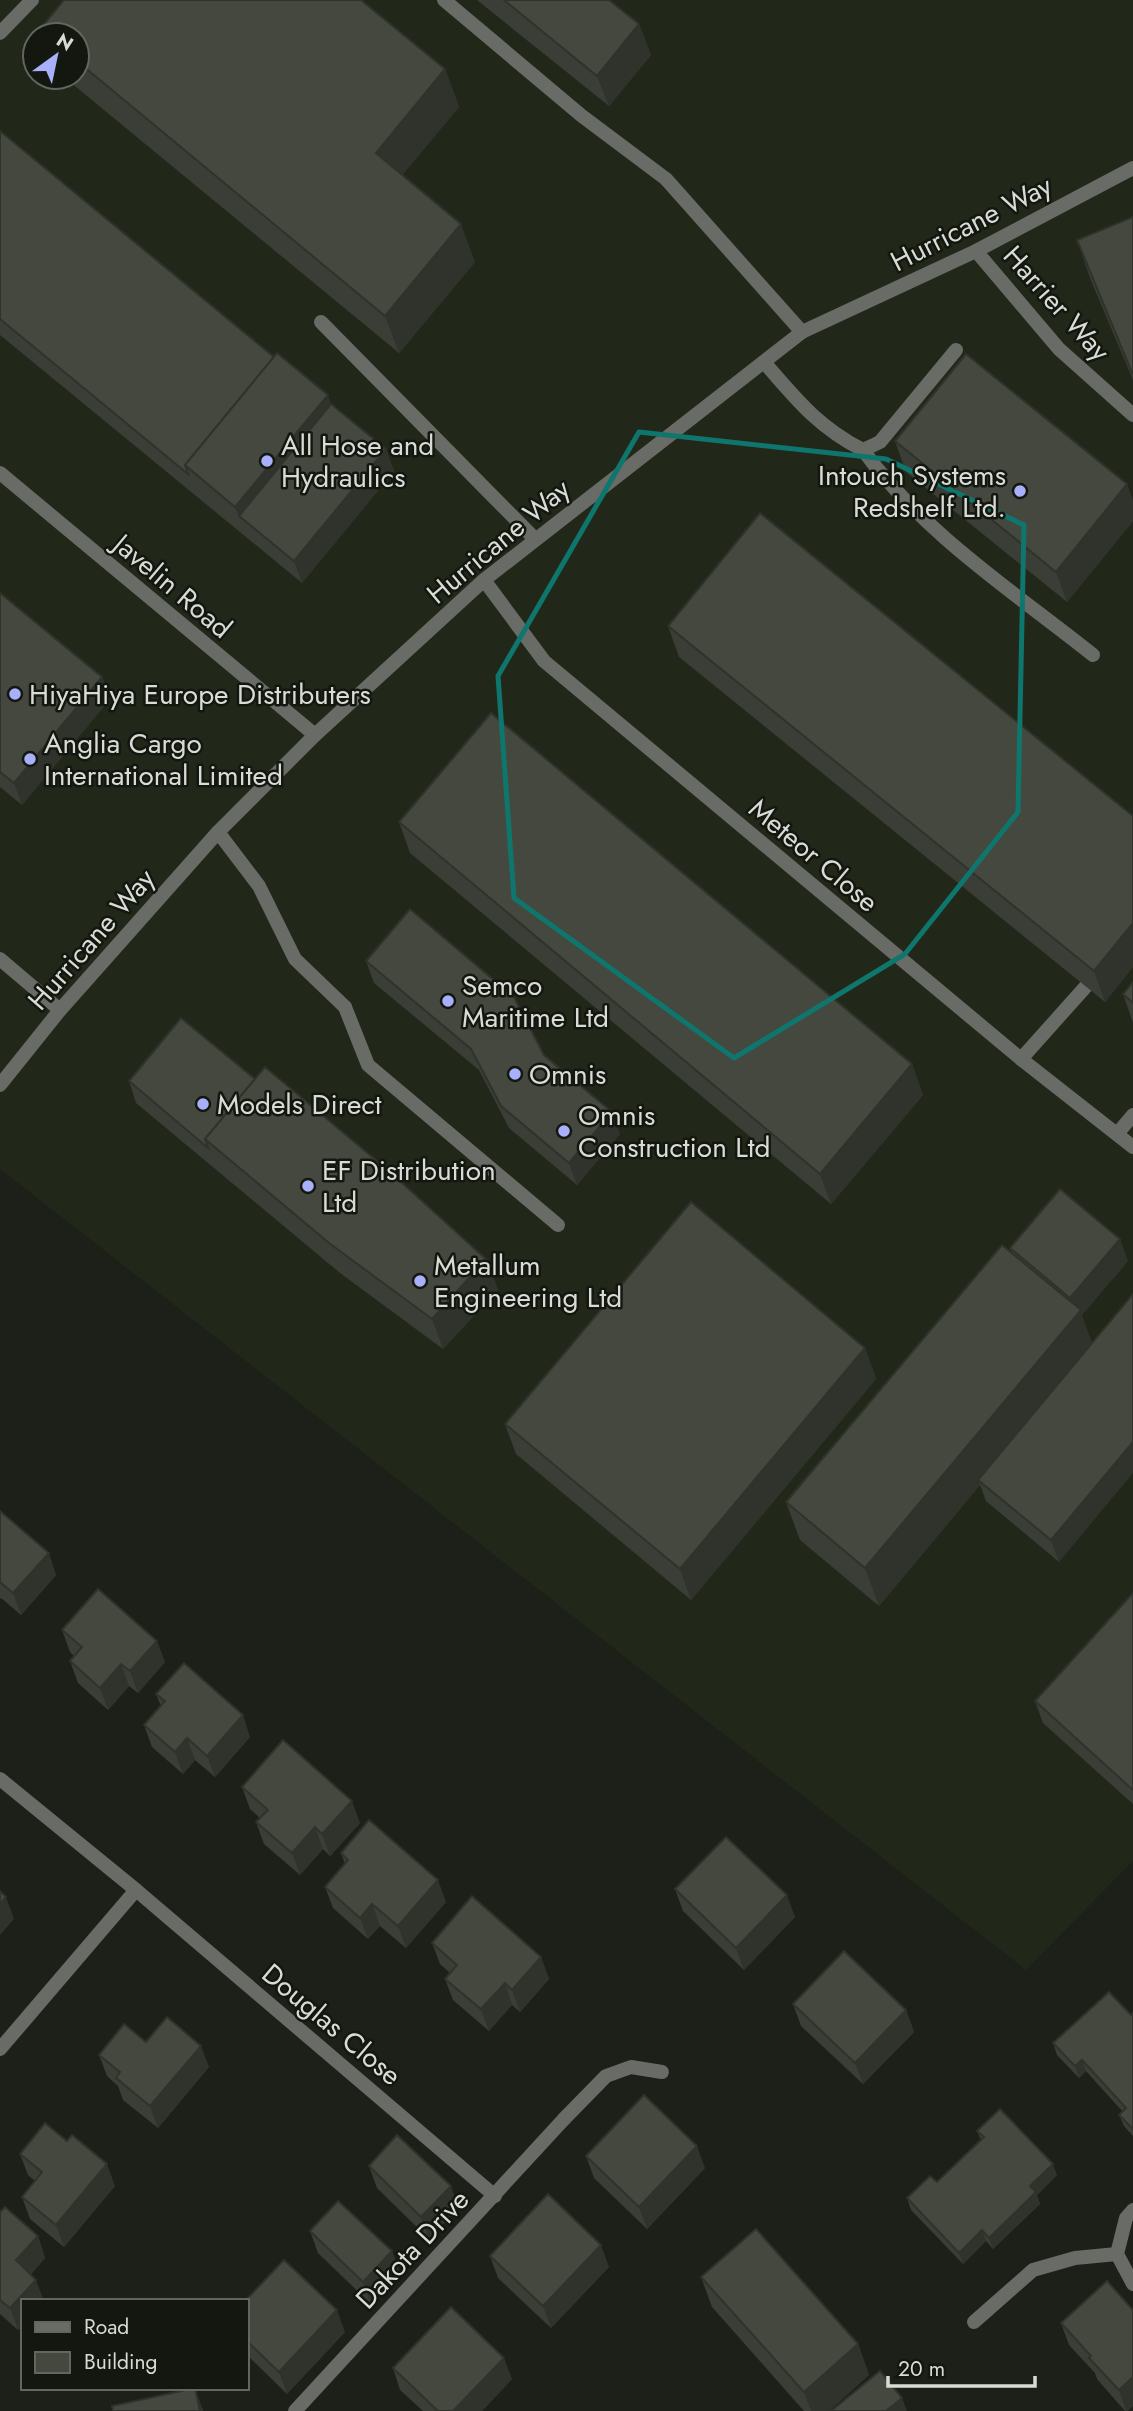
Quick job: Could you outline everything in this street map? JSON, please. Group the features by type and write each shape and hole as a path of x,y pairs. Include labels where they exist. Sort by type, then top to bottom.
{"street":[{"path":"0,33 32,0"},
{"path":"444,0 582,116 666,179 802,332"},
{"name":"Hurricane Way","path":"0,1085 60,1010 218,832 315,735 484,580 802,332 976,251 1133,168"},
{"name":"Harrier Way","path":"976,251 1059,349 1133,415"},
{"path":"321,322 535,540"},
{"path":"863,450 880,442 956,350"},
{"path":"764,362 811,416 838,437 863,450 907,505 1093,655"},
{"name":"Javelin Road","path":"0,473 315,735"},
{"name":"Meteor Close","path":"484,580 544,661 1021,1059 1133,1147"},
{"path":"218,832 259,886 295,959 345,1007 368,1065 558,1224"},
{"path":"0,959 60,1010"},
{"path":"1021,1059 1106,963"},
{"path":"1117,1134 1133,1115"},
{"name":"Douglas Close","path":"0,1779 136,1890 495,2196"},
{"path":"0,2049 136,1890"},
{"name":"Dakota Drive","path":"295,2411 606,2076 631,2067 662,2072"},
{"path":"1133,2210 1126,2218 1117,2253 1133,2284"},
{"path":"974,2322 1033,2270 1075,2258 1117,2253"}],"highlighted area":[{"path":"639,432 886,459 1024,525 1018,812 905,954 734,1058 514,898 498,676"}],"shaded area":[{"path":"0,0 1133,0 1133,1861 1026,1970 0,1169"}],"building":[{"path":"64,0 361,0 445,69 376,153 461,224 385,316 91,73 91,21 46,21"},
{"path":"504,0 609,0 639,24 597,76"},
{"path":"0,131 274,357 185,465 188,474 0,319"},
{"path":"1133,217 1133,375 1077,240"},
{"path":"277,353 328,395 235,507 185,465"},
{"name":"Intouch Systems Redshelf Ltd.","path":"966,354 1127,484 1056,572 895,441"},
{"path":"331,404 386,449 294,561 239,516"},
{"path":"760,513 1133,816 1133,923 1094,971 668,626"},
{"path":"0,593 102,677 14,783 0,772"},
{"path":"491,713 912,1064 820,1174 399,822"},
{"path":"410,909 514,997 544,1055 612,1112 569,1163 501,1106 471,1049 366,961"},
{"path":"1133,982 1133,1003 1123,994"},
{"name":"Models Direct","path":"181,1018 255,1079 205,1139 208,1148 129,1081"},
{"path":"265,1067 389,1171 486,1259 432,1319 329,1243 205,1139"},
{"path":"1060,1189 1120,1239 1070,1298 1010,1248"},
{"path":"691,1202 865,1348 680,1569 505,1424"},
{"path":"1002,1245 1081,1310 865,1568 786,1502"},
{"path":"1133,1294 1133,1442 1051,1540 978,1480"},
{"path":"0,1511 49,1553 13,1593 0,1582"},
{"path":"98,1589 157,1641 130,1671 121,1664 100,1688 70,1661 82,1647 62,1630"},
{"path":"1133,1593 1133,1790 1035,1701"},
{"path":"184,1663 243,1715 207,1756 187,1738 175,1752 144,1725 165,1701 156,1694"},
{"path":"283,1740 352,1801 322,1834 315,1827 292,1853 256,1822 268,1810 242,1787"},
{"path":"369,1820 438,1880 398,1926 372,1904 360,1918 325,1887 348,1860 341,1853"},
{"path":"726,1837 787,1895 736,1948 675,1889"},
{"path":"0,1891 6,1897 0,1904"},
{"path":"472,1896 541,1957 512,1990 505,1983 481,2009 445,1979 457,1965 432,1943"},
{"path":"844,1951 906,2010 855,2063 793,2004"},
{"path":"1109,1992 1131,2015 1133,2013 1133,2129 1119,2115 1126,2108 1082,2060 1075,2066 1053,2043"},
{"path":"167,2017 201,2046 150,2106 116,2078 120,2072 99,2055 124,2024 146,2042"},
{"path":"644,2095 697,2146 639,2207 586,2156"},
{"path":"1000,2109 1053,2164 1030,2186 1036,2192 989,2238 982,2230 959,2253 907,2198 930,2176 937,2182 984,2137 977,2131"},
{"path":"45,2123 67,2141 72,2135 107,2164 56,2225 22,2197 42,2172 20,2154"},
{"path":"397,2135 451,2186 421,2217 369,2166"},
{"path":"548,2194 601,2245 543,2306 490,2256"},
{"path":"338,2201 392,2251 363,2282 310,2231"},
{"path":"5,2207 38,2236 16,2260 36,2280 10,2308 0,2300 0,2212"},
{"path":"756,2229 858,2344 804,2392 701,2277"},
{"path":"284,2260 337,2310 279,2372 248,2342 247,2299"},
{"path":"1107,2281 1133,2310 1133,2377 1119,2390 1061,2323"},
{"path":"451,2307 504,2358 453,2411 438,2411 393,2368"},
{"path":"880,2371 902,2398 886,2411 831,2411"},
{"path":"195,2390 200,2411 113,2411 112,2406"}],"place":[{"name":"All Hose and Hydraulics","path":"267,461"},
{"name":"Intouch Systems Redshelf Ltd.","path":"1020,491"},
{"name":"HiyaHiya Europe Distributers","path":"15,694"},
{"name":"Anglia Cargo International Limited","path":"30,759"},
{"name":"Semco Maritime Ltd","path":"448,1001"},
{"name":"Omnis","path":"515,1074"},
{"name":"Models Direct","path":"203,1104"},
{"name":"Omnis Construction Ltd","path":"564,1131"},
{"name":"EF Distribution Ltd","path":"308,1186"},
{"name":"Metallum Engineering Ltd","path":"420,1281"}]}
